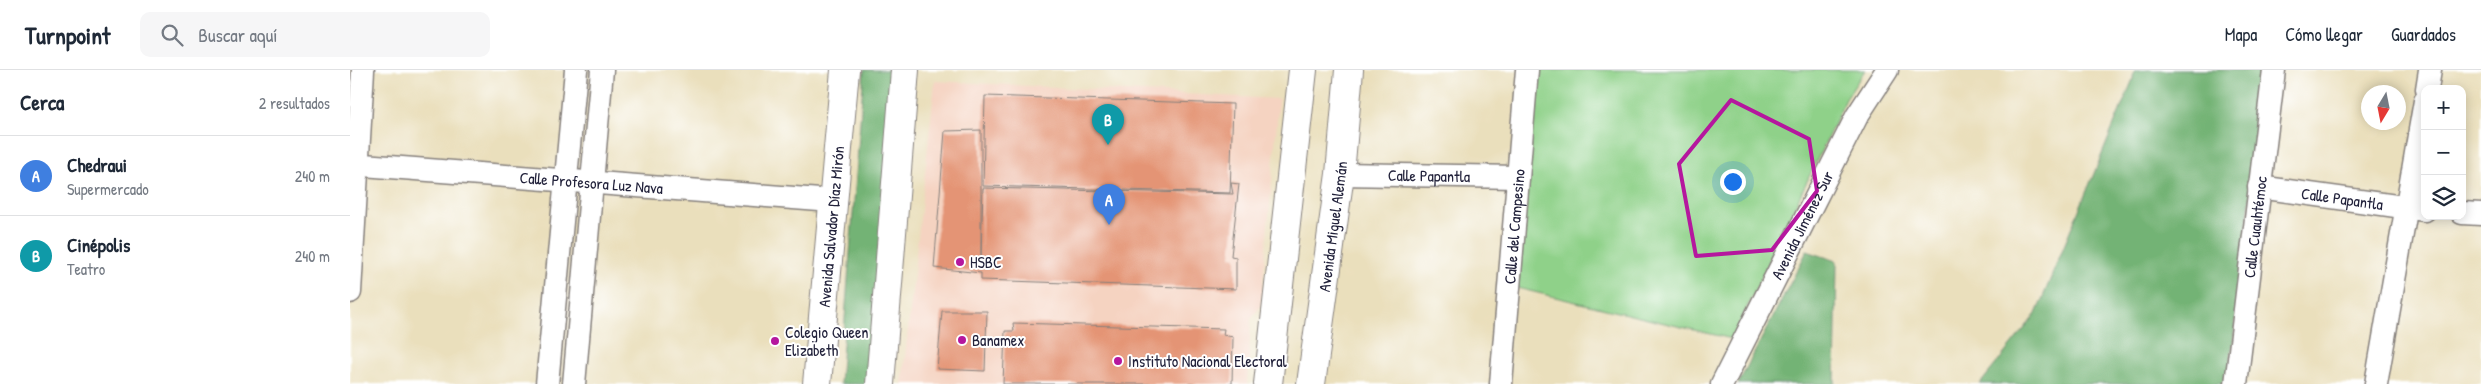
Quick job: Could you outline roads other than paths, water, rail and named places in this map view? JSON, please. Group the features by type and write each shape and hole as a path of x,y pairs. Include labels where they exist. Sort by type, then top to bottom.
{"main road":[{"name":"Avenida Salvador Díaz Mirón","path":"817,384 845,70"},
{"path":"880,384 905,70"},
{"path":"1268,384 1303,70"},
{"name":"Avenida Miguel Alemán","path":"1311,384 1340,174 1350,70"}],"street":[{"path":"351,277 354,165 364,70"},
{"path":"547,384 576,70"},
{"path":"574,384 602,70"},
{"name":"Calle del Campesino","path":"1501,384 1527,70"},
{"name":"Avenida Jiménez Sur","path":"1722,384 1857,116 1887,70"},
{"name":"Calle Cuauhtémoc","path":"2236,384 2258,187 2274,70"},
{"path":"2428,85 2430,70"},
{"path":"2376,384 2415,209 2422,130"},
{"name":"Calle Profesora Luz Nava","path":"354,165 593,185 833,201"},
{"name":"Calle Papantla","path":"1340,174 1518,177"},
{"name":"Calle Papantla","path":"2258,187 2415,209"},
{"path":"2466,213 2481,214"}],"place":[{"name":"Cinépolis","path":"1108,145"},
{"name":"Chedraui","path":"1109,225"},
{"name":"HSBC","path":"960,262"},
{"name":"Banamex","path":"962,340"},
{"name":"Colegio Queen Elizabeth","path":"775,341"},
{"name":"Instituto Nacional Electoral","path":"1118,361"}]}
